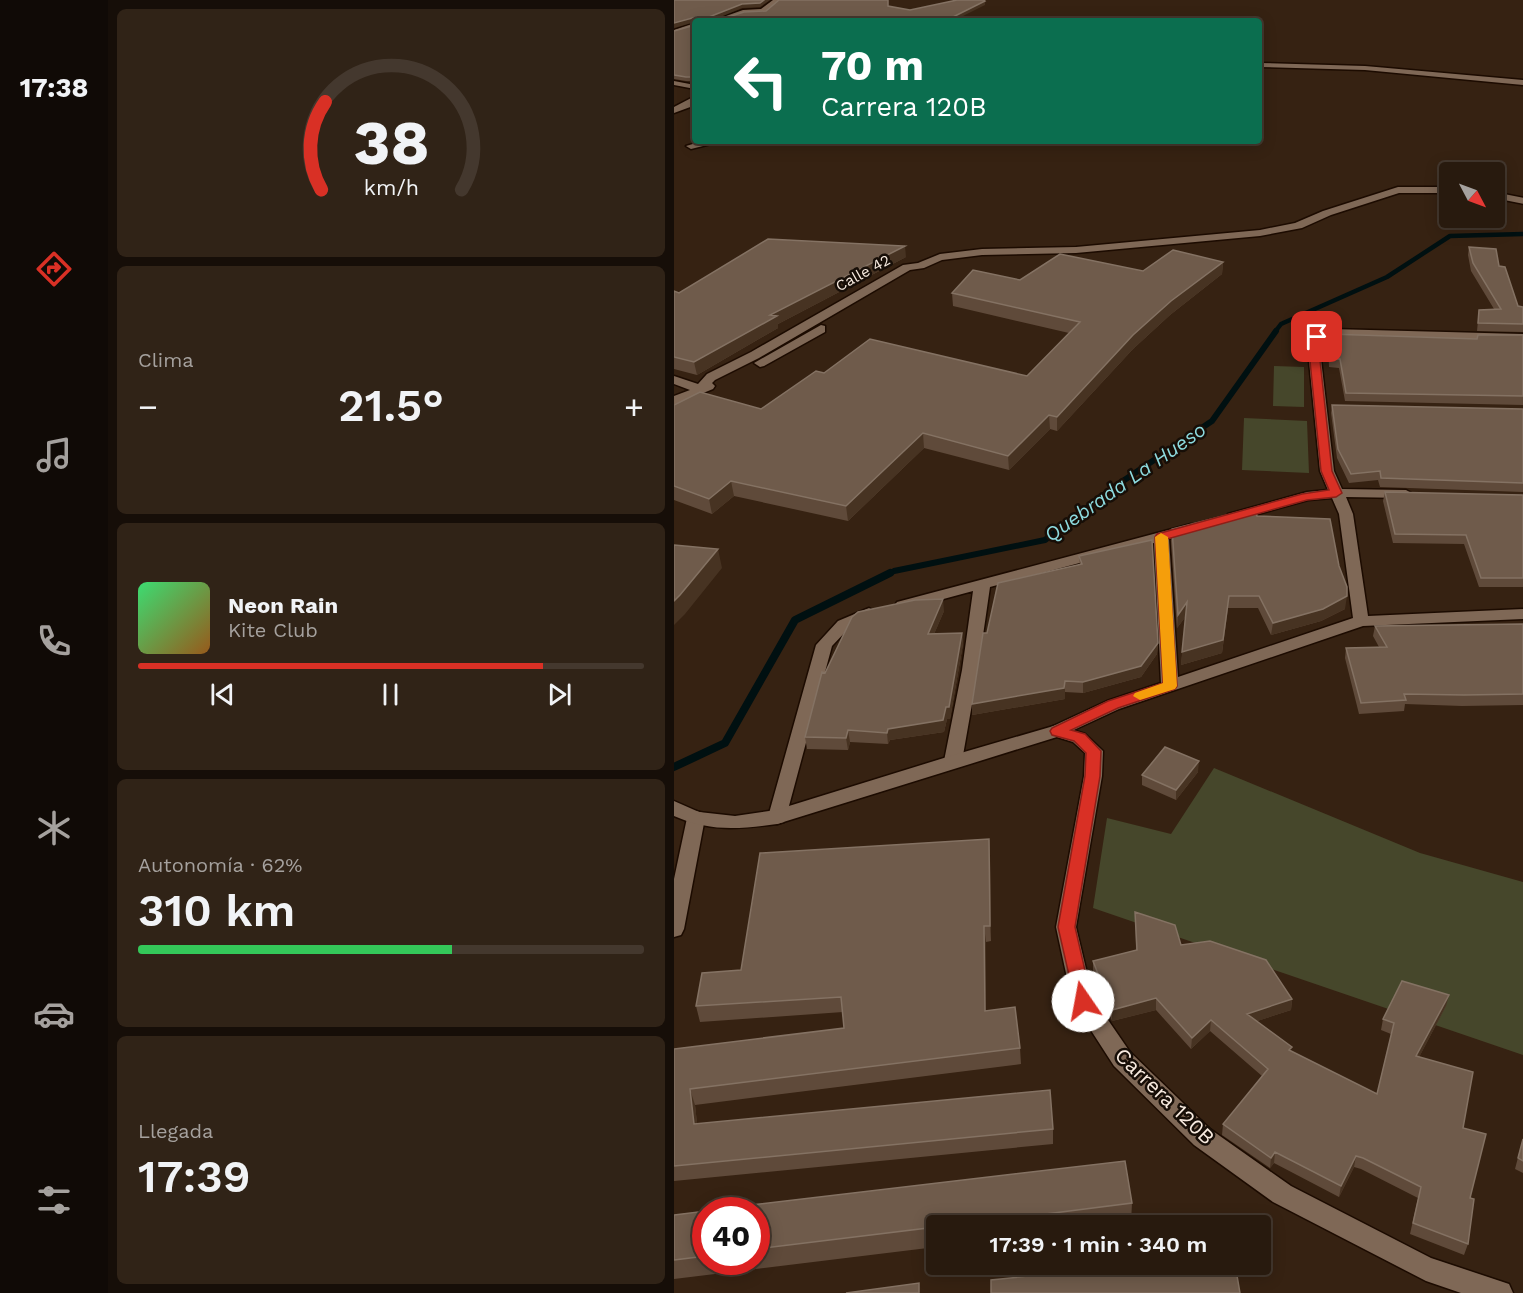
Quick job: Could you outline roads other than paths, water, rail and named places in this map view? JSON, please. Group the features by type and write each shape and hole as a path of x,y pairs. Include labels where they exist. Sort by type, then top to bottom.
{"street":[{"path":"725,18 743,12 763,11 777,0"},
{"path":"674,32 692,27"},
{"path":"1262,65 1365,68 1523,83"},
{"path":"674,83 692,87"},
{"path":"674,110 692,102"},
{"path":"691,146 702,144"},
{"name":"Calle 42","path":"674,401 748,369 786,349 900,283 917,272 920,266 940,257 982,252 1076,250 1260,233 1298,226 1327,213 1398,190 1439,190"},
{"path":"1505,197 1523,201"},
{"path":"1361,621 1346,514 1327,471 1327,407 1313,341 1319,335 1331,333 1523,338"},
{"path":"674,380 700,389"},
{"path":"777,817 824,645 836,629 854,617 982,586 1307,496 1336,493 1418,495"},
{"path":"1161,537 1170,686"},
{"path":"953,761 970,670 982,586"},
{"path":"674,808 696,818 735,823 777,817 953,761 1057,731 1113,705 1361,621 1523,614"},
{"name":"Carrera 120B","path":"1057,731 1079,738 1094,751 1093,776 1066,927 1083,1001 1122,1059 1202,1137 1282,1194 1426,1269 1500,1293"},
{"path":"674,929 696,818"}],"waterway":[{"name":"Quebrada La Hueso","path":"1275,332 1281,324 1387,277 1450,236 1524,234"},
{"name":"Quebrada La Hueso","path":"887,575 894,571 1045,540 1117,485 1212,421 1276,331"},
{"name":"Quebrada La Hueso","path":"674,767 725,743 795,620 890,573"}]}
